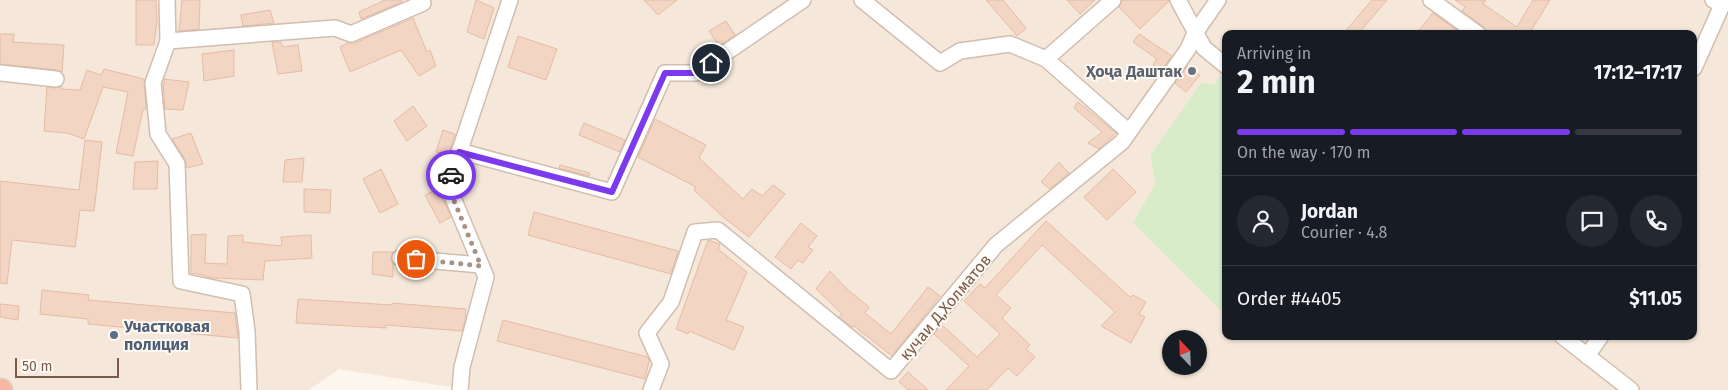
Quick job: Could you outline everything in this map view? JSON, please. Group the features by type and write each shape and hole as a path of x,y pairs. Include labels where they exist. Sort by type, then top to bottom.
{"street":[{"path":"167,0 168,42 153,83 158,134 177,164 181,281 242,294 247,331 249,390"},
{"path":"168,42 335,28 351,34 423,3 422,0"},
{"path":"460,390 462,368 483,271 448,186 510,0"},
{"path":"459,152 612,192 665,73 696,73 803,0"},
{"path":"862,0 940,63 960,51 1010,44 1046,59 1129,132"},
{"path":"1046,59 1113,0"},
{"path":"1178,0 1204,48 1222,63"},
{"name":"кучаи Д,Холматов","path":"651,390 661,364 647,333 671,302 695,232 718,230 891,371 996,245 1122,142 1188,49 1196,33 1218,0"},
{"path":"1431,0 1472,30"},
{"path":"1697,59 1717,2"},
{"path":"0,73 56,78"},
{"path":"400,258 483,271"},
{"path":"1567,340 1631,390"},
{"path":"1587,356 1598,340"}],"shaded area":[{"path":"0,0 1728,0 1728,390 468,390 339,369 309,390 0,390"}],"green space":[{"path":"1222,75 1222,312 1133,223 1156,183 1150,156 1201,83 1214,84"}],"building":[{"path":"136,0 156,0 157,20 154,45 136,45"},
{"path":"182,0 200,0 199,29 179,31"},
{"path":"385,0 402,0 402,2 361,19 359,12"},
{"path":"476,0 494,8 484,39 467,32"},
{"path":"644,0 677,0 658,15"},
{"path":"986,0 1003,0 1026,28 1017,36"},
{"path":"1067,0 1095,0 1080,14"},
{"path":"1122,0 1169,1 1140,29 1119,7"},
{"path":"1372,0 1387,0 1361,30 1346,30"},
{"path":"1455,0 1486,0 1483,4 1517,27 1533,0 1550,0 1531,30 1485,30 1484,27 1462,11 1465,7"},
{"path":"270,10 274,23 243,26 241,15"},
{"path":"1433,13 1456,30 1419,30"},
{"path":"413,18 427,52 430,50 436,66 419,76 401,50 350,72 340,47 348,43 355,43"},
{"path":"726,21 735,35 719,46 709,31"},
{"path":"0,34 14,34 13,42 64,45 62,72 0,64"},
{"path":"1139,34 1172,56 1161,71 1153,65 1157,59 1133,42"},
{"path":"518,36 557,49 546,80 508,67"},
{"path":"272,42 281,42 283,47 298,45 302,71 278,74"},
{"path":"234,50 234,76 204,81 202,54"},
{"path":"1187,66 1200,75 1186,92 1175,83"},
{"path":"104,69 144,79 146,109 143,109 133,156 116,153 128,92 103,87 84,139 67,133 44,131 47,87 55,88 61,86 61,89 80,90 87,70 101,75"},
{"path":"164,79 189,82 183,110 165,109"},
{"path":"1078,102 1116,133 1099,149 1088,143 1102,132 1074,108"},
{"path":"413,106 427,126 407,141 394,121"},
{"path":"655,119 706,145 699,158 743,199 752,189 762,196 773,185 785,194 749,237 723,217 694,190 696,187 638,157"},
{"path":"584,123 625,140 620,152 579,135"},
{"path":"443,130 455,134 449,154 436,152"},
{"path":"191,133 203,164 187,168 185,159 172,139"},
{"path":"85,140 102,142 94,211 80,210 75,247 12,240 7,284 0,283 0,181 79,190"},
{"path":"304,158 302,182 283,182 285,160"},
{"path":"158,161 157,189 133,189 135,162"},
{"path":"1059,162 1069,173 1050,189 1041,182"},
{"path":"560,165 590,173 589,176 559,168"},
{"path":"381,169 398,204 380,213 363,179"},
{"path":"1113,169 1136,192 1107,220 1084,197"},
{"path":"304,189 331,190 330,213 304,212"},
{"path":"438,189 451,217 440,223 425,195"},
{"path":"534,212 678,251 671,274 528,235"},
{"path":"1046,221 1130,297 1133,295 1146,302 1139,314 1145,317 1131,343 1101,326 1115,312 1042,245 996,295 1011,308 1002,318 1030,345 1026,349 1035,357 1017,376 1008,368 987,390 946,390 969,366 934,334 942,325 977,357 1000,334 964,301 980,284 985,288"},
{"path":"801,223 817,236 808,247 813,250 803,263 798,260 791,269 775,257"},
{"path":"206,234 205,263 227,264 228,236 243,235 243,242 282,246 281,237 311,235 312,258 265,261 263,280 213,278 191,273 191,235"},
{"path":"708,240 720,244 718,249 747,272 726,320 744,327 734,350 689,331 688,334 676,329"},
{"path":"373,252 393,252 391,258 393,277 372,274"},
{"path":"830,271 848,290 869,307 865,313 891,334 928,287 940,296 892,356 854,326 852,327 839,317 842,314 816,289"},
{"path":"42,290 89,295 88,300 235,313 238,338 88,324 88,319 40,314"},
{"path":"298,299 392,305 392,303 466,309 465,321 462,331 386,325 386,328 296,323"},
{"path":"0,304 19,306 18,320 0,317"},
{"path":"503,320 648,357 649,361 645,379 497,341"},
{"path":"908,372 928,390 908,390 899,382"}],"way so far":[{"path":"416,259 481,266 448,186 451,175"}],"place":[{"name":"Ҳоҷа Даштак","path":"1192,71"},
{"name":"Участковая полиция","path":"114,335"}],"route":[{"path":"451,175 459,152 612,192 665,73 696,73 711,63"}]}
